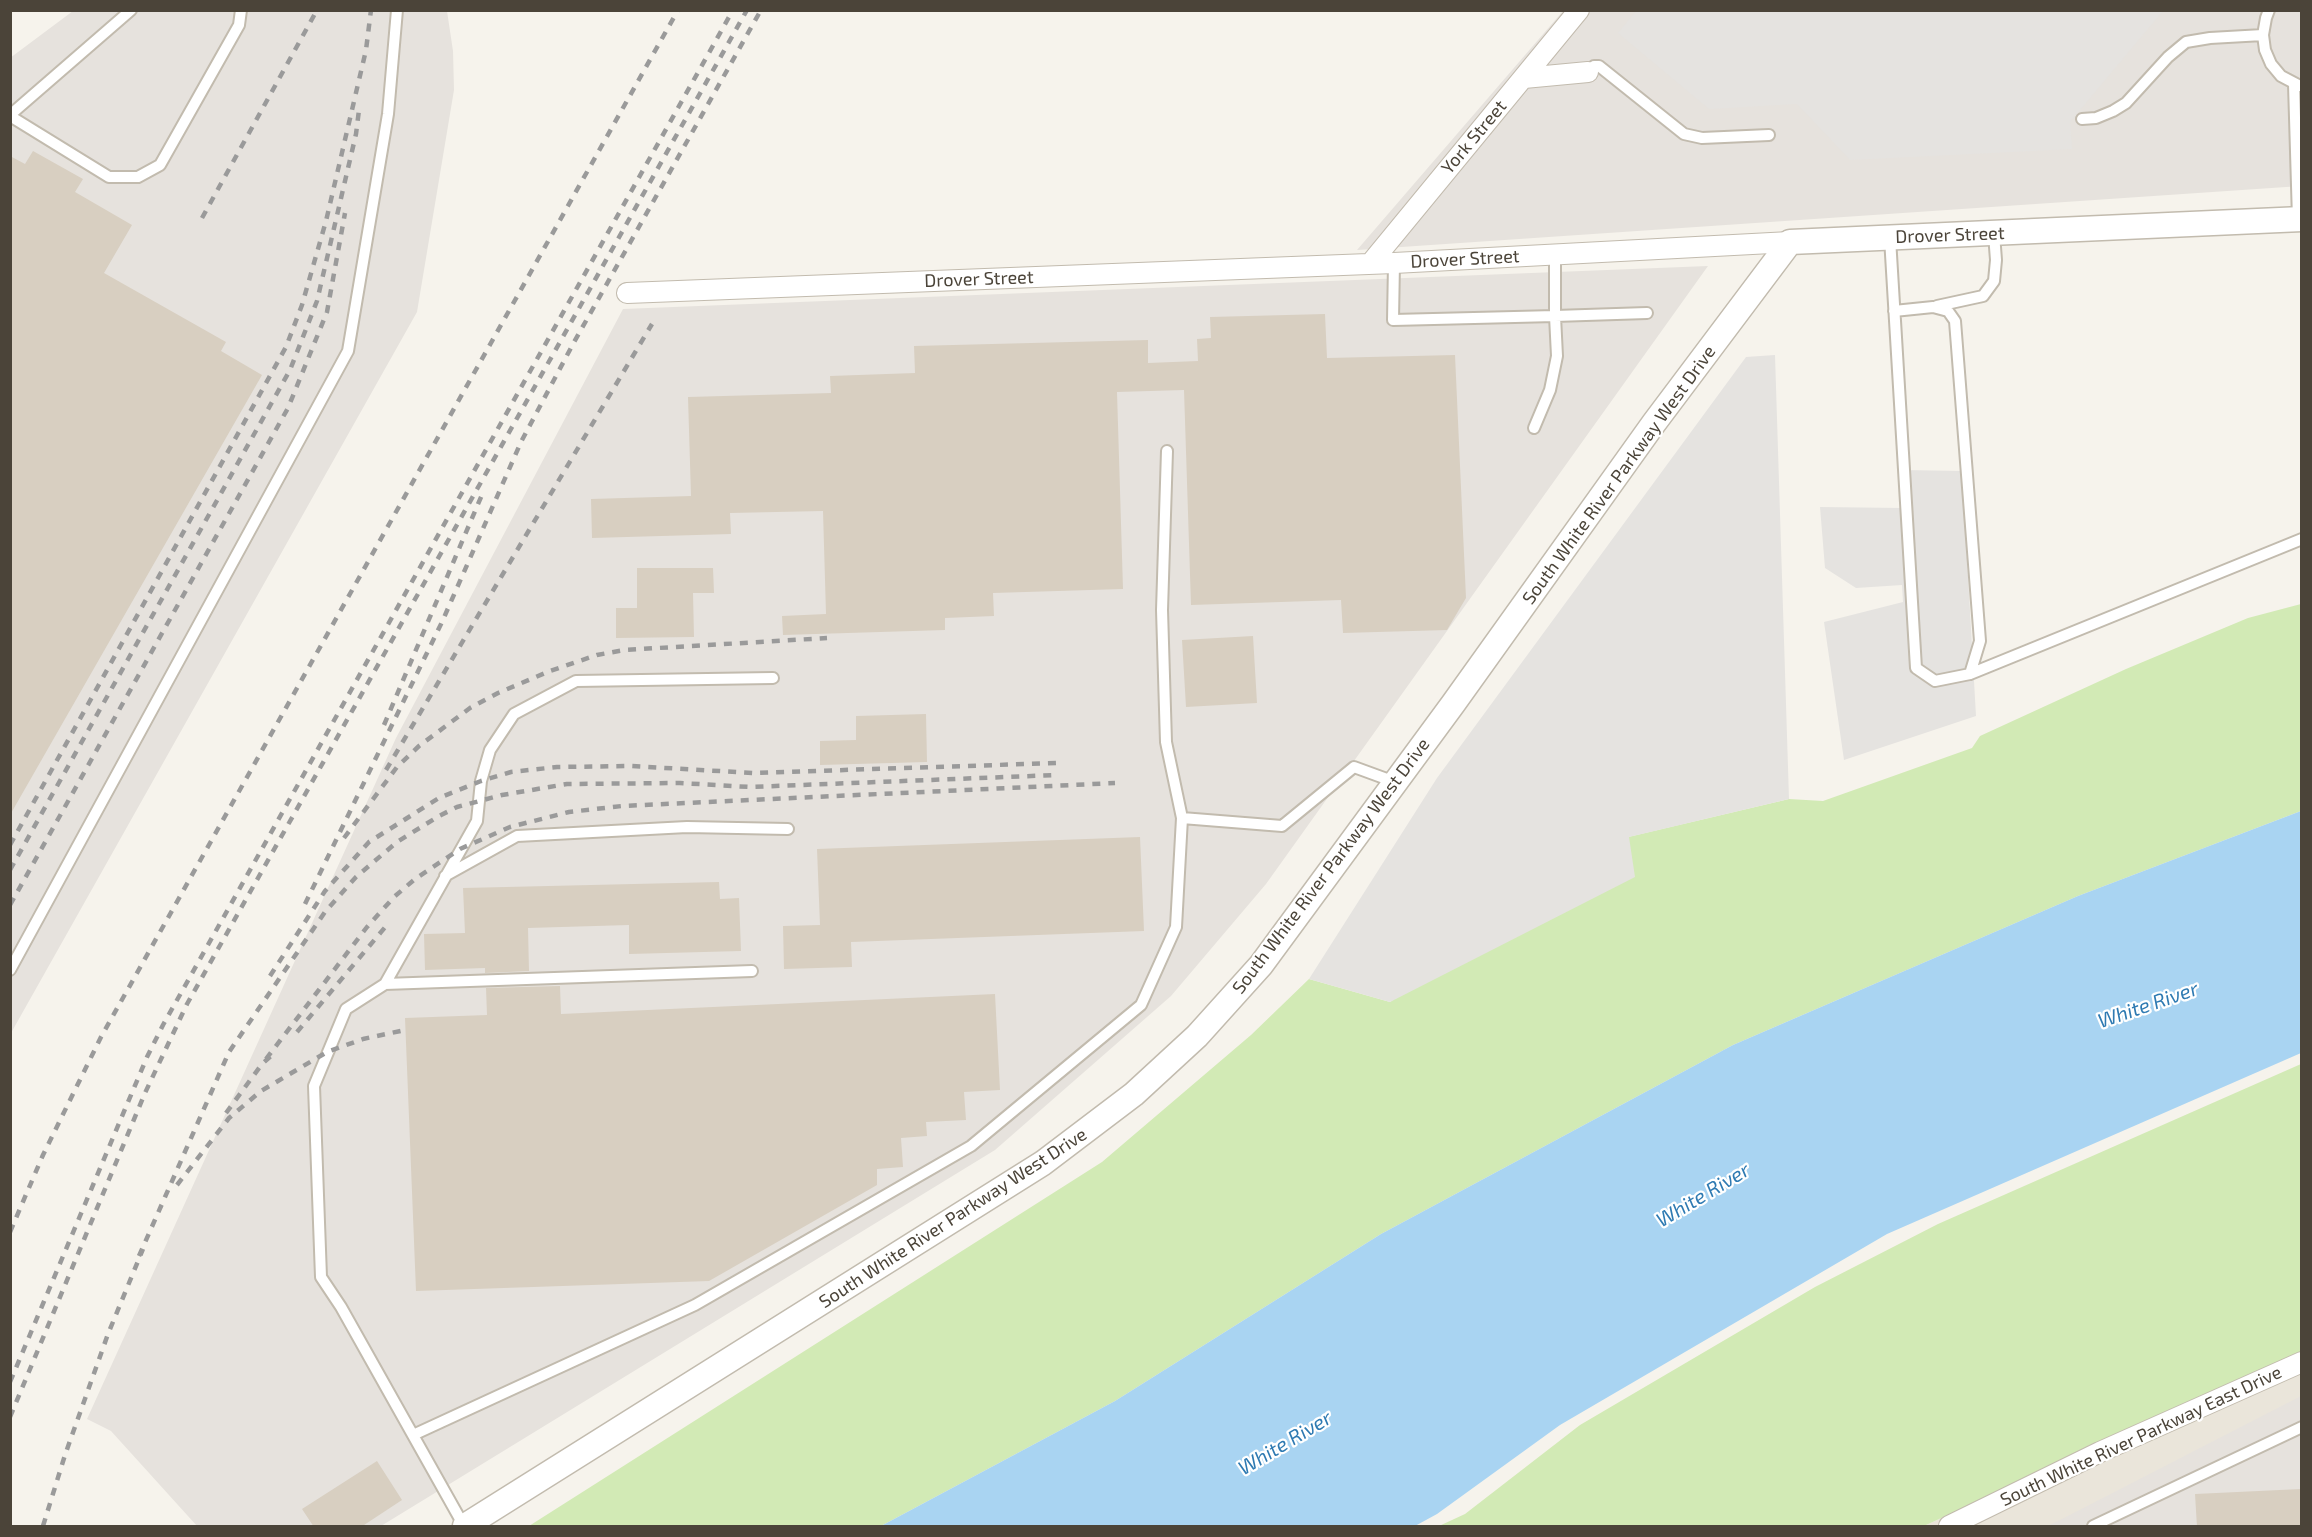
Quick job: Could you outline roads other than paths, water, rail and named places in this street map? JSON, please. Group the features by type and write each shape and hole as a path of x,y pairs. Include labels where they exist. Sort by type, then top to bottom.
{"street":[{"name":"York Street","path":"1370,264 1579,10"},
{"path":"1524,78 1588,72"},
{"name":"Drover Street","path":"627,293 1394,263 2300,219"},
{"name":"South White River Parkway West Drive","path":"465,1527 1043,1164 1112,1112 1197,1036 1249,980 1396,782 1654,423 1790,242"},
{"name":"South White River Parkway East Drive","path":"1949,1527 2100,1452 2301,1362"}],"lane":[{"path":"131,10 10,115 109,177 138,177 160,165 239,25 241,10"},
{"path":"10,969 348,351 388,114 397,10"},
{"path":"2269,10 2263,35 2265,50 2271,64 2282,76 2298,86 2300,219"},
{"path":"2082,119 2096,118 2126,103 2168,57 2186,42 2210,38 2263,35"},
{"path":"1588,72 1594,66 1599,66 1684,134 1702,138 1769,135"},
{"path":"1893,311 1934,307 1983,296 1994,281 1996,260 1994,234"},
{"path":"1890,238 1916,668 1935,681 1970,674 2301,539"},
{"path":"1534,428 1550,390 1557,357 1555,255"},
{"path":"1394,263 1393,320 1647,313"},
{"path":"1934,307 1947,311 1955,321 1980,641 1970,674"},
{"path":"413,1435 695,1305 971,1146 1141,1005 1176,927 1182,818 1167,742 1162,610 1167,451"},
{"path":"465,1527 341,1308 321,1277 314,1086 346,1009 385,984 477,821 482,781 490,750 514,714 576,681 772,678"},
{"path":"1182,818 1282,826 1354,767 1396,782"},
{"path":"444,877 517,836 687,827 788,829"},
{"path":"385,984 752,971"},
{"path":"2093,1527 2301,1427"}],"water":[{"name":"White River","path":"2301,811 2301,1053 1887,1234 1560,1425 1437,1514 1415,1526 881,1526 1115,1401 1381,1234 1733,1045 2078,896"}],"railway":[{"path":"202,218 317,10"},
{"path":"10,845 286,347 302,305 326,221 366,50 371,10"},
{"path":"10,1232 43,1155 101,1037 678,10"},
{"path":"10,1382 147,1057 163,1025 733,10"},
{"path":"10,1417 145,1093 187,1004 747,10"},
{"path":"305,904 442,622 521,442 573,344 761,10"},
{"path":"10,870 290,370 317,301 356,134 359,110"},
{"path":"10,905 288,408 327,312 345,213"},
{"path":"386,770 652,324"},
{"path":"384,725 484,490"},
{"path":"344,838 397,767 419,746 470,708 498,693 550,671 597,655 624,650 827,638"},
{"path":"270,976 325,891 369,842 439,798 511,772 557,767 631,766 753,773 1057,763"},
{"path":"139,1256 229,1052 325,912 356,877 397,842 439,816 457,807 502,795 567,784 680,783 750,787 1057,775"},
{"path":"266,1059 367,927 394,897 415,879 460,849 510,827 569,812 622,806 1115,783"},
{"path":"297,1032 387,925"},
{"path":"177,1185 229,1118 261,1091 327,1052 363,1039 405,1030"},
{"path":"226,1113 262,1064 272,1055"},
{"path":"43,1526 65,1455 108,1334 143,1249"}]}
